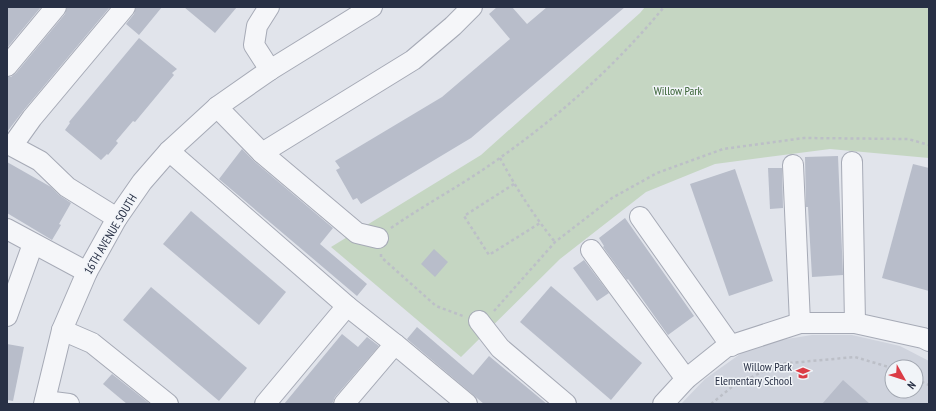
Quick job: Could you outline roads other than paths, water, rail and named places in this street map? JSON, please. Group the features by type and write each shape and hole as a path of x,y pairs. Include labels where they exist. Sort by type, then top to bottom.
{"street":[{"path":"7,66 56,7"},
{"path":"117,218 67,187 40,161 10,144 125,7"},
{"path":"269,7 257,26 254,45 270,70"},
{"name":"16TH AVENUE SOUTH","path":"44,402 62,330 87,272 117,218 142,182 169,151 217,107 270,70 372,7"},
{"path":"262,153 413,60 453,26 465,9"},
{"path":"217,107 262,153 357,233 378,238"},
{"path":"169,151 347,306 467,404"},
{"path":"852,162 855,323"},
{"path":"793,165 800,323"},
{"path":"640,217 731,346"},
{"path":"7,230 87,272"},
{"path":"7,316 33,244"},
{"path":"591,250 686,379"},
{"path":"265,404 347,306"},
{"path":"480,321 500,348 566,404"},
{"path":"663,404 686,379 726,347 800,323 855,323 927,337"},
{"path":"62,330 92,343 168,404"},
{"path":"344,404 395,344"},
{"path":"44,402 69,404"}],"place":[{"name":"Willow Park Elementary School","path":"803,373"}],"park label":[{"name":"Willow Park","path":"678,90"}]}
